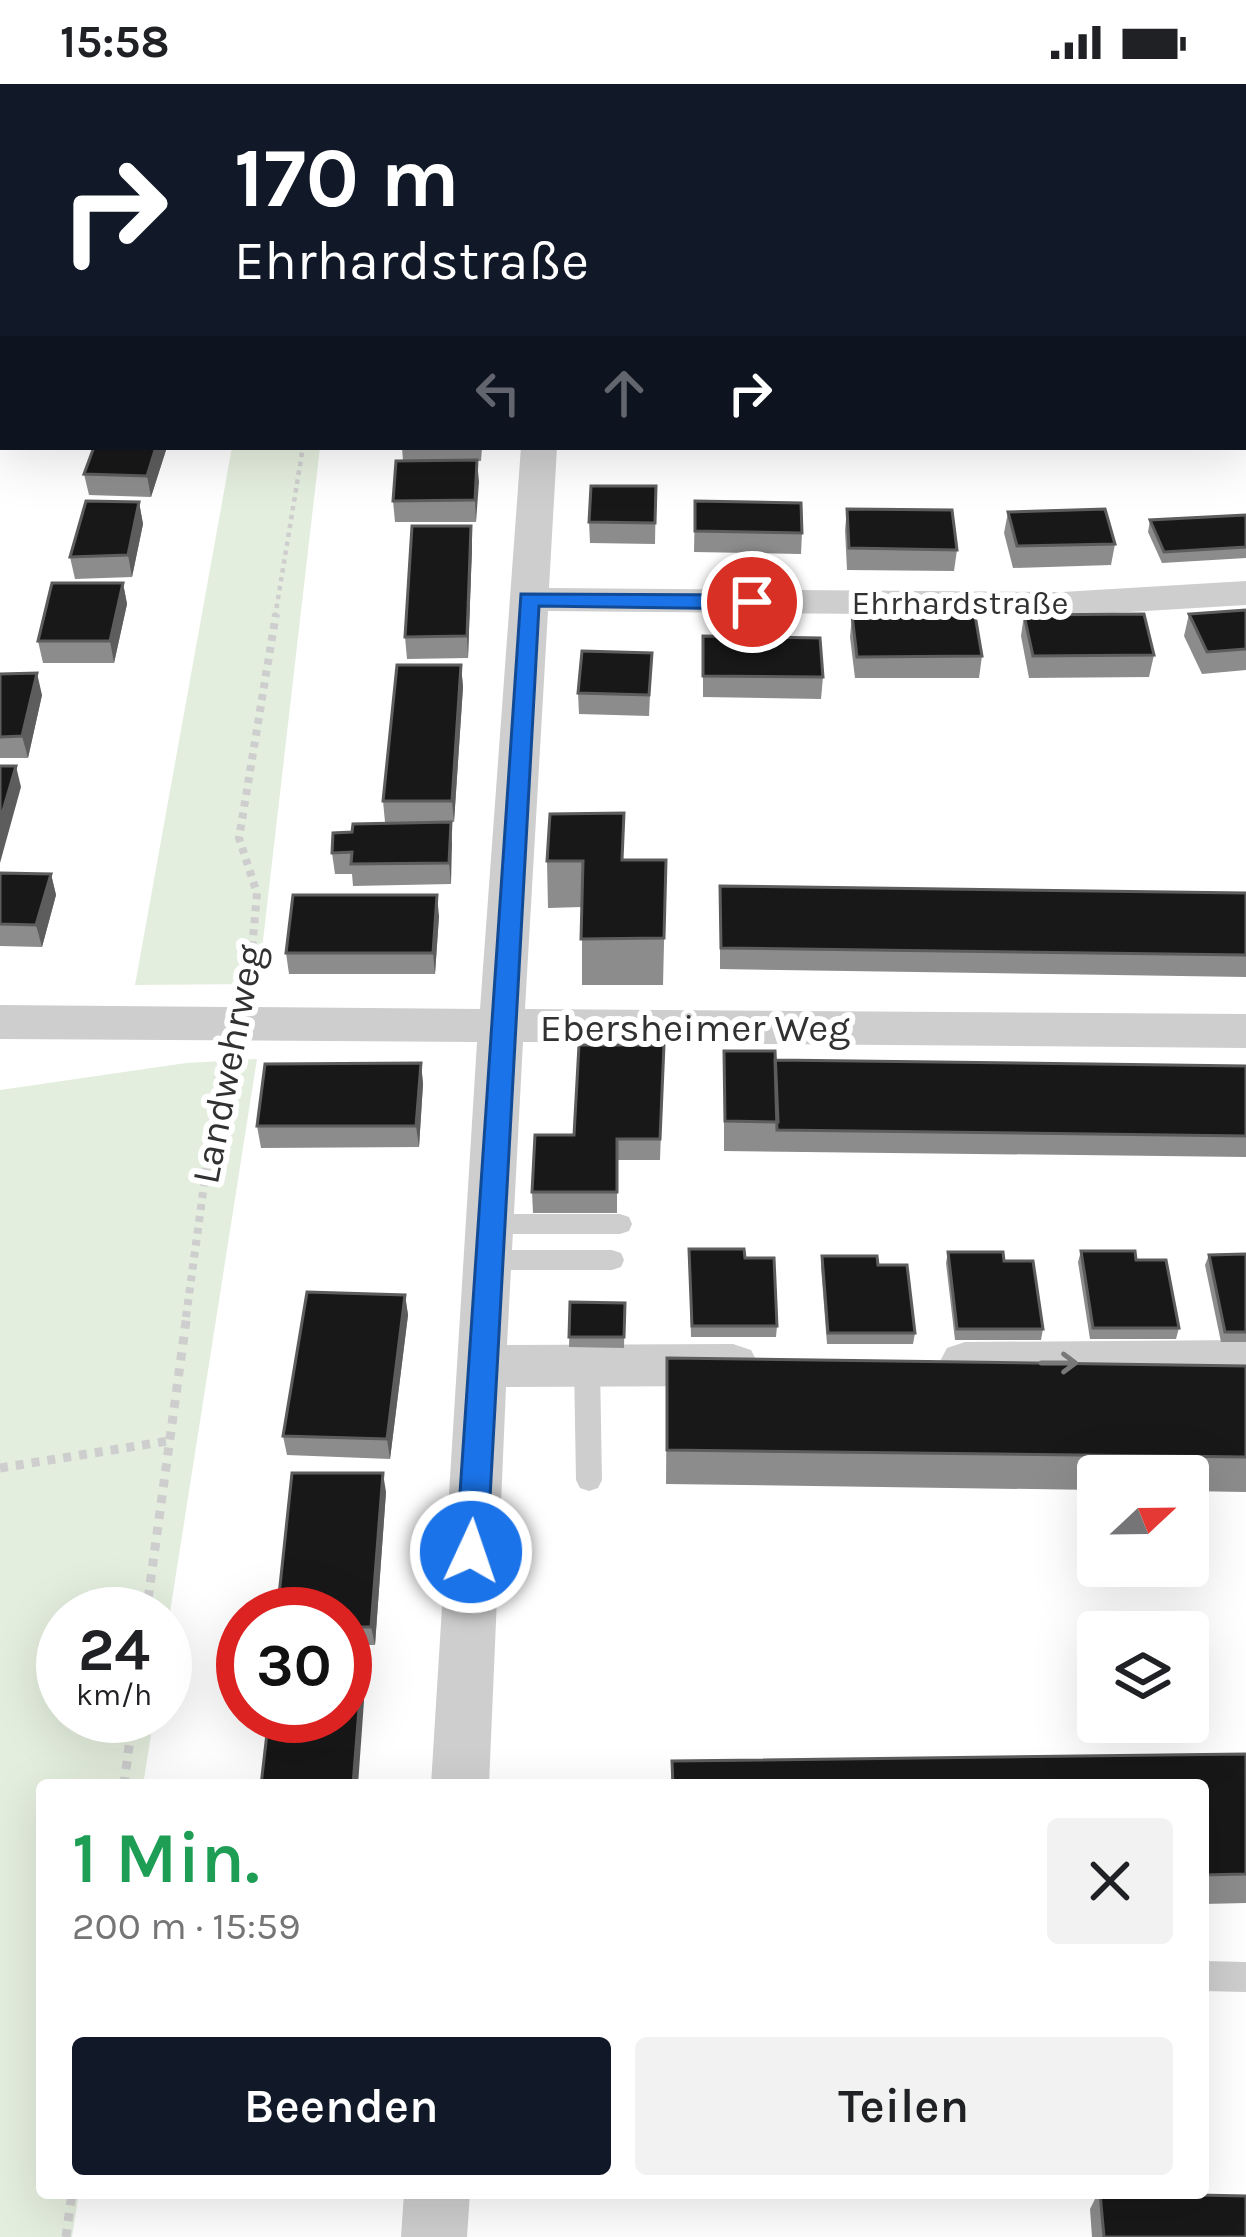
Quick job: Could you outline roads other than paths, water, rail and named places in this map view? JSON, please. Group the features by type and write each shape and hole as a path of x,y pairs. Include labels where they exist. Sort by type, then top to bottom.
{"street":[{"path":"460,1779 500,1027 539,450"},
{"name":"Ehrhardstraße","path":"529,599 1062,604 1246,593"},
{"name":"Ebersheimer Weg","path":"0,1022 228,1028 1246,1031"},
{"path":"917,1364 1246,1361"},
{"path":"480,1366 776,1364"},
{"path":"434,2237 437,2199"}],"lane":[{"path":"488,1241 620,1225"},
{"path":"488,1241 612,1260"},
{"path":"587,1366 589,1480"},
{"path":"1209,1976 1246,1977"}]}
